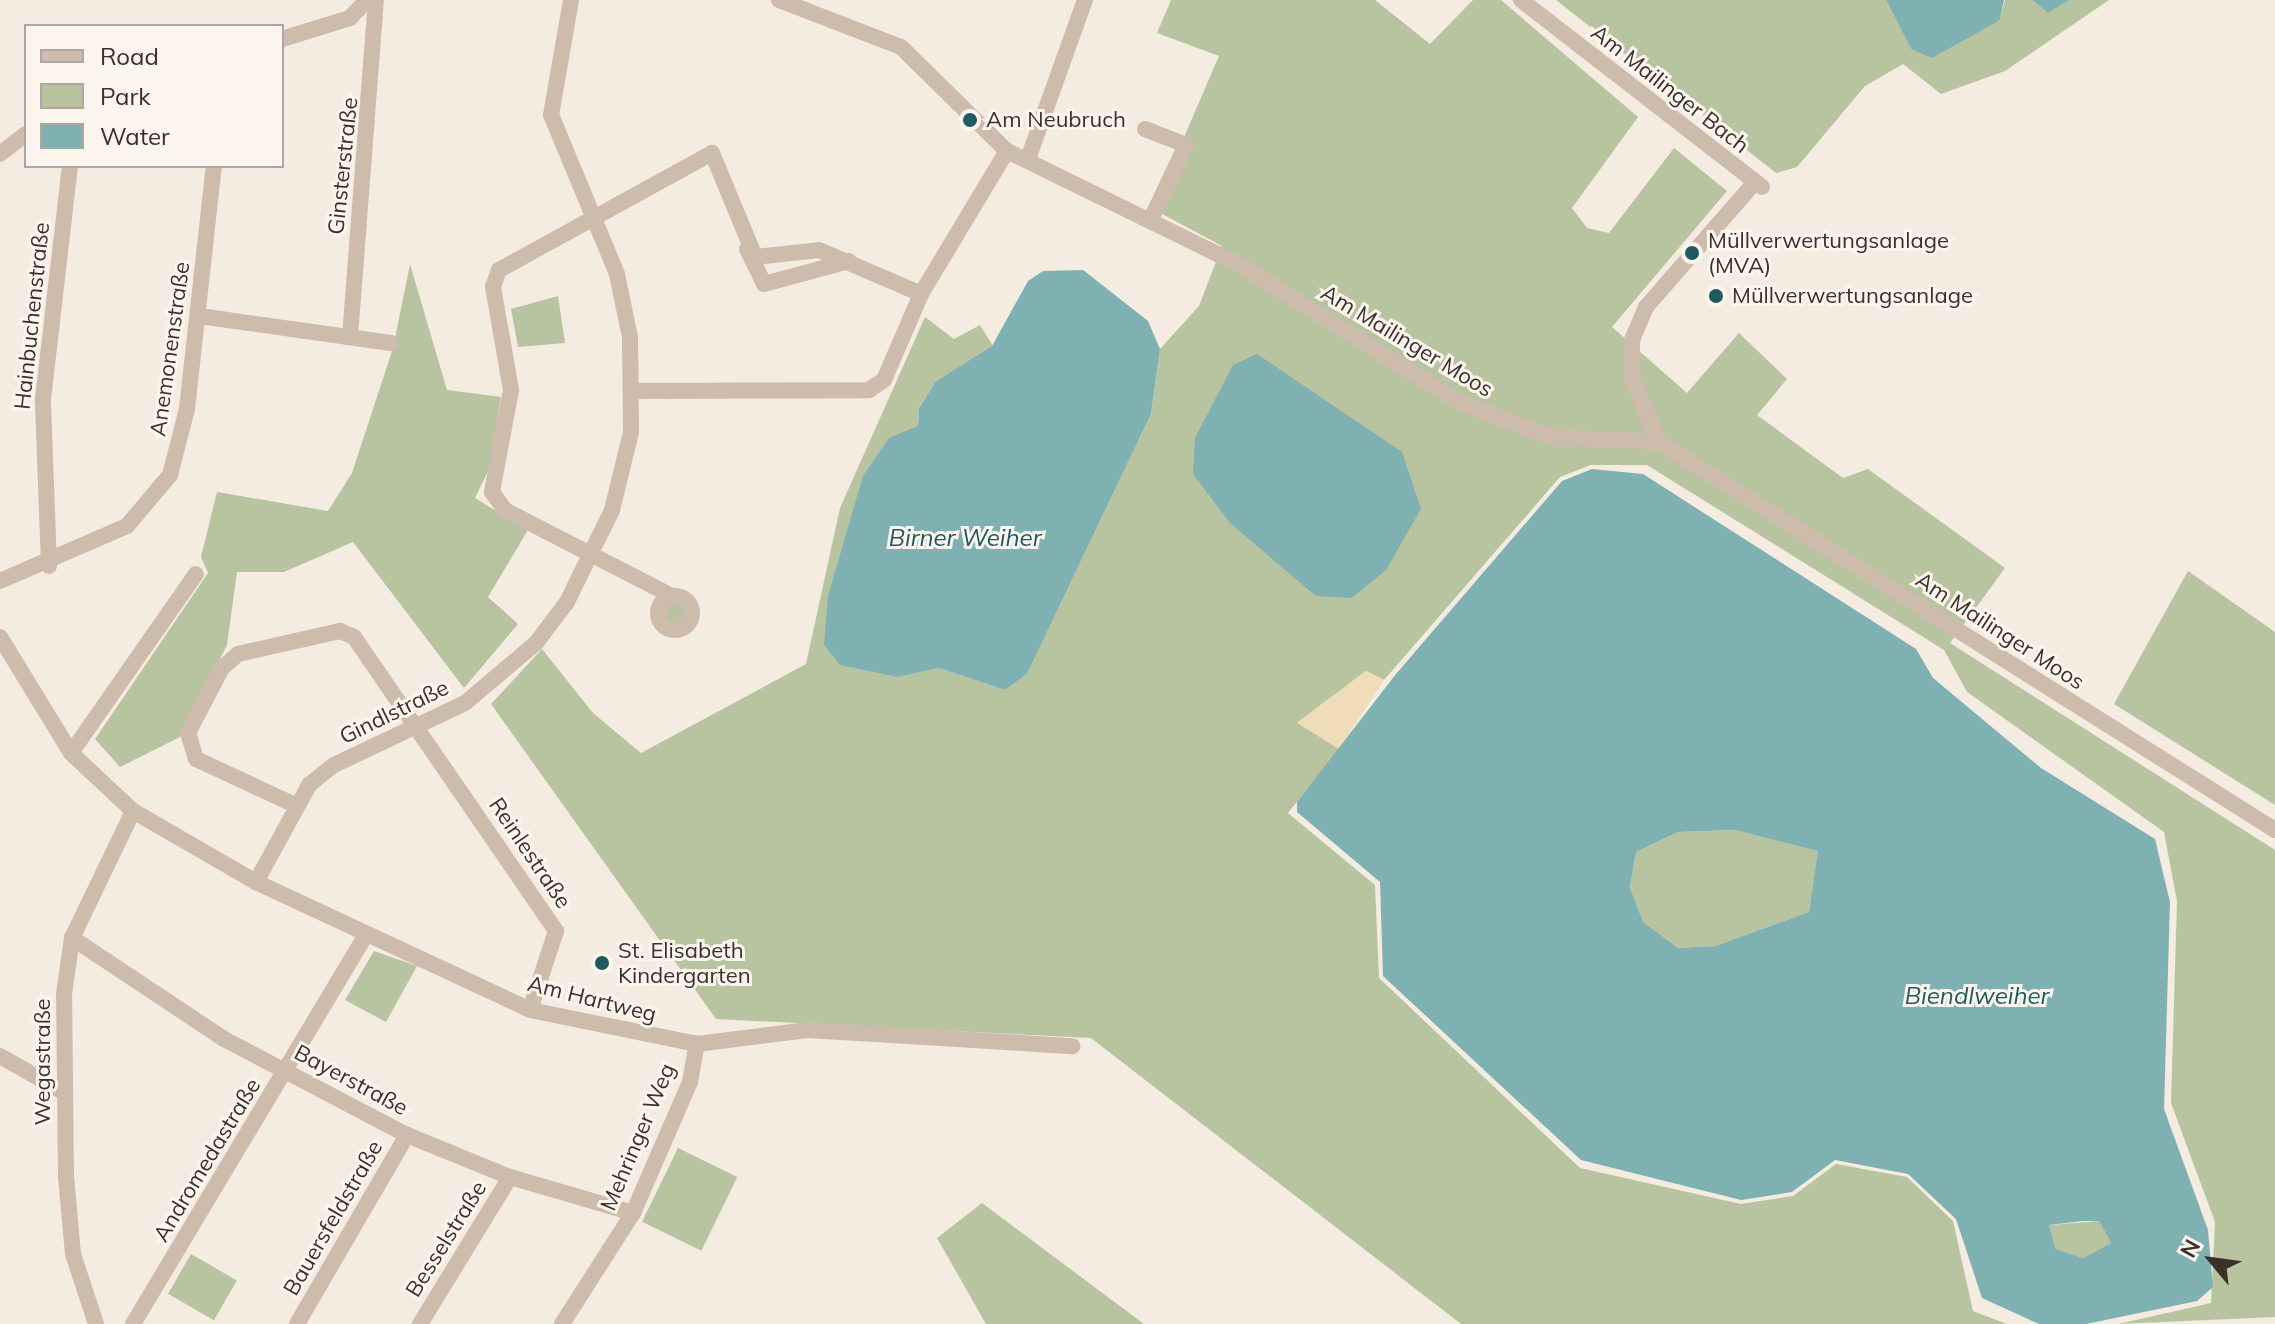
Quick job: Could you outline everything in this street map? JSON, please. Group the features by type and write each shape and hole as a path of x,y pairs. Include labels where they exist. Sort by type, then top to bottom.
{"street":[{"path":"284,38 350,18 367,0"},
{"name":"Ginsterstraße","path":"350,337 376,0"},
{"name":"Gindlstraße","path":"256,882 295,805 334,765 417,730 465,703 536,643 594,554 624,471 634,391 617,274 595,214 551,115 571,0"},
{"name":"Am Mailinger Moos","path":"779,0 901,47 1007,151 1152,217 1511,426 1550,437 1659,442 2275,830"},
{"path":"1028,159 1085,0"},
{"name":"Am Mailinger Bach","path":"1521,0 1758,185 1646,307 1632,340 1631,376 1659,442"},
{"path":"1145,129 1186,145 1152,217"},
{"path":"0,154 24,136"},
{"path":"634,391 869,390 884,380 921,294 1007,151"},
{"path":"672,596 505,510 491,483 511,390 494,278 508,261 712,153 747,249 764,284 849,261"},
{"name":"Hainbuchenstraße","path":"49,566 43,399 70,168"},
{"name":"Anemonenstraße","path":"0,581 49,566 127,526 155,501 182,440 199,316 214,168"},
{"path":"747,249 767,260 819,250 921,294"},
{"path":"199,316 391,343"},
{"path":"71,753 196,574"},
{"path":"295,805 196,759 188,748 188,733 222,668 238,654 340,631 354,637 417,730"},
{"name":"Am Hartweg","path":"0,637 71,753 133,811 256,882 365,936 530,1010 697,1044 808,1030 1073,1046"},
{"name":"Reinlestraße","path":"417,730 556,931 530,1010"},
{"name":"Wegastraße","path":"96,1324 73,1254 65,1093 72,938 133,811"},
{"name":"Andromedastraße","path":"133,1324 365,936"},
{"name":"Bayerstraße","path":"72,938 149,994 407,1135 510,1177 633,1213"},
{"name":"Mehringer Weg","path":"562,1324 633,1213 690,1082 697,1044"},
{"path":"0,1056 65,1093"},
{"name":"Bauersfeldstraße","path":"297,1324 407,1135"},
{"name":"Besselstraße","path":"420,1324 510,1177"}],"green space":[{"path":"1171,0 1375,0 1430,44 1473,0 1501,0 1638,117 1572,208 1587,228 1609,233 1674,148 1727,191 1612,327 1687,393 1739,333 1787,379 1757,415 1843,478 1868,469 2005,568 1950,643 2275,850 2275,1317 2118,1324 2211,1303 2215,1222 2171,1103 2177,901 2164,832 1967,692 1944,650 1647,465 1591,465 1560,477 1384,680 1366,671 1298,722 1339,749 1288,813 1375,885 1379,978 1580,1168 1741,1204 1793,1196 1836,1164 1907,1177 1953,1221 1973,1311 2007,1324 1461,1324 1091,1038 716,1019 491,704 542,649 593,713 641,753 806,664 840,508 925,317 954,339 980,325 993,346 935,382 919,407 918,426 906,436 898,677 939,668 1005,690 1027,674 1151,414 1160,349 1199,306 1222,246 1153,209 1219,56 1157,33"},
{"path":"1556,0 1886,0 1911,49 2000,20 2005,0 2032,0 2048,13 2070,0 2109,0 2005,71 1941,94 1903,64 1865,86 1797,167 1776,173"},
{"path":"410,264 447,390 501,397 490,467 475,498 528,530 488,597 518,624 464,688 353,542 284,572 237,572 227,645 180,737 120,767 95,739 208,573 201,557 217,492 328,511 352,473 393,348"},
{"path":"558,296 565,343 518,347 511,309"},
{"path":"2188,571 2275,632 2275,805 2114,704"},
{"path":"675,598 685,602 689,612 685,622 675,626 665,622 661,612 665,602"},
{"path":"1735,830 1819,851 1809,912 1715,946 1678,948 1643,922 1630,887 1636,852 1678,832"},
{"path":"374,951 417,966 386,1022 345,1000"},
{"path":"678,1148 737,1177 701,1251 642,1222"},
{"path":"982,1203 1144,1324 986,1324 937,1238"},
{"path":"2099,1221 2111,1243 2083,1258 2056,1249 2049,1225"},
{"path":"191,1254 237,1280 214,1320 168,1294"}],"sand":[{"path":"1366,671 1384,680 1339,749 1297,723"}],"water":[{"path":"1886,0 2004,0 2000,20 1932,58 1911,49"},
{"path":"2032,0 2070,0 2048,13"},
{"name":"Birner Weiher","path":"1083,270 1148,321 1160,349 1151,414 1027,674 1005,690 939,668 898,677 840,665 824,645 828,596 863,476 889,438 918,426 919,408 935,382 992,346 1028,281 1043,271"},
{"path":"1257,354 1402,452 1421,509 1386,570 1352,598 1316,596 1230,523 1193,474 1195,438 1233,365"},
{"name":"Biendlweiher","path":"1592,469 1643,474 1916,649 1933,678 2041,768 2155,839 2170,902 2164,1109 2208,1230 2213,1287 2197,1301 2086,1324 2039,1324 1982,1298 1956,1219 1908,1174 1835,1160 1792,1192 1741,1200 1581,1160 1383,976 1380,882 1297,812 1297,802 1396,674 1562,481","holes":["1735,830 1818,851 1809,912 1715,946 1678,948 1643,922 1630,887 1636,852 1678,832","2099,1221 2111,1243 2083,1258 2056,1249 2049,1225"]}],"place":[{"name":"Am Neubruch","path":"970,120"},
{"name":"Müllverwertungsanlage (MVA)","path":"1692,253"},
{"name":"Müllverwertungsanlage","path":"1716,296"},
{"name":"St. Elisabeth Kindergarten","path":"602,963"}]}
